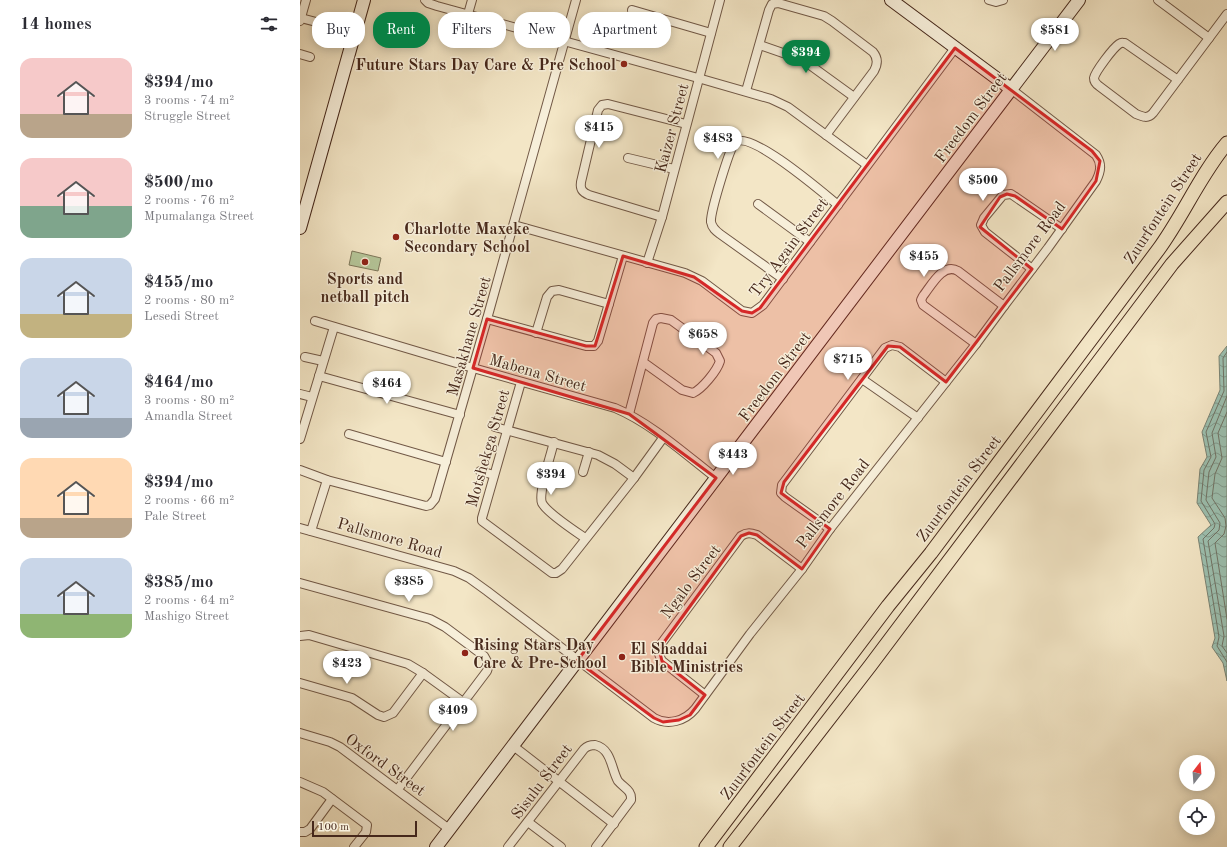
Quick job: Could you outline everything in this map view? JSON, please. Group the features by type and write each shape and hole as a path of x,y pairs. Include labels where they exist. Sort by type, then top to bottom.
{"main road":[{"name":"Zuurfontein Street","path":"706,847 888,606 931,553 1162,245 1214,159 1227,143"},
{"path":"730,847 870,666 1172,264 1227,202"}],"street":[{"path":"306,0 300,19 312,21"},
{"path":"300,228 364,0"},
{"path":"425,0 432,5 460,12"},
{"path":"469,12 472,0"},
{"name":"Masakhane Street","path":"570,23 576,0"},
{"name":"Kaizer Street","path":"648,263 662,218 698,78 720,0"},
{"path":"988,0 992,2 1001,1"},
{"name":"Freedom Street","path":"436,847 1079,0"},
{"path":"1158,0 1209,38"},
{"name":"Pallsmore Road","path":"300,528 462,574 654,718 663,722 679,720 690,715 750,634 802,569 830,529 976,344 1062,229 1096,181 1101,170 1100,161 1092,152 955,48 899,2"},
{"path":"746,92 772,4 775,3 824,16 873,52 877,59 874,71 826,135"},
{"path":"632,10 711,33"},
{"path":"1178,80 1125,43 1116,46 1096,72 1094,78 1098,86 1136,114 1146,117 1153,113 1178,80 1227,14"},
{"path":"570,43 698,78 780,103 867,165"},
{"path":"760,45 803,60 854,97"},
{"name":"Masakhane Street","path":"301,471 327,480 426,506 430,505 435,499 563,48"},
{"name":"Try Again Street","path":"514,225 694,277 738,308 748,313 752,313 760,308 783,279 955,48"},
{"path":"300,54 310,57"},
{"path":"662,218 588,195 582,191 581,182 598,110 602,105 608,104 686,124"},
{"path":"783,279 720,234 711,224 713,211 735,142 738,140 744,140 768,152 838,205"},
{"path":"628,158 674,169"},
{"path":"1032,269 985,232 981,225 984,218 1003,194 1011,194 1062,229"},
{"path":"758,204 810,242"},
{"path":"487,319 586,346 594,346 598,341 623,256"},
{"path":"976,344 923,305 921,300 923,296 944,270 953,269 958,271 1004,306"},
{"path":"536,333 547,297 552,291 559,290 609,304"},
{"path":"629,414 653,323 656,319 661,318 671,320 716,353 720,360 717,368 700,388 693,393 682,390 643,362"},
{"name":"Mabena Street","path":"314,321 615,408 629,414 650,427 716,478"},
{"path":"300,439 334,327"},
{"path":"830,529 785,497 781,493 781,488 885,348 892,345 900,347 946,382"},
{"path":"305,357 323,361"},
{"path":"319,376 460,415"},
{"path":"862,379 918,418"},
{"name":"Motshekga Street","path":"521,382 482,521 549,572 556,573 559,571 634,478 663,438"},
{"path":"300,394 312,397"},
{"path":"495,427 508,429 589,452 606,459 634,478"},
{"path":"349,434 446,462"},
{"path":"554,442 542,489 541,499 546,508 585,538"},
{"path":"583,472 589,452"},
{"path":"480,471 494,475"},
{"path":"311,531 327,480"},
{"name":"Ngalo Street","path":"705,694 662,661 659,655 659,650 661,644 741,536 749,533 757,536 802,569"},
{"path":"300,583 430,619 445,627 484,656 489,665 487,671 462,702 398,790"},
{"path":"300,636 309,635 408,664 423,673 462,702"},
{"path":"300,683 352,698 378,715 384,717 393,713 423,673"},
{"name":"Oxford Street","path":"300,733 337,745 449,829"},
{"path":"512,745 614,824"},
{"name":"Sisulu Street","path":"508,847 586,747 593,745 603,749 609,757 618,780 631,794 632,800 596,847"},
{"path":"300,782 318,790 367,825 367,830 354,847"},
{"path":"300,832 308,831 332,799"},
{"path":"528,822 561,847"}],"highlighted area":[{"path":"955,48 1092,151 1100,161 1096,181 1062,229 1015,196 1007,194 1000,197 980,227 1032,269 976,344 946,382 900,347 888,346 784,482 781,493 830,529 802,569 757,535 749,533 741,536 659,649 662,661 705,695 690,715 679,720 663,722 654,718 577,661 716,478 629,414 473,368 487,319 586,346 595,346 623,256 694,277 742,311 752,313 760,308"}],"shaded area":[{"name":"Sports and netball pitch","path":"352,251 381,258 378,271 349,265"}],"water":[{"path":"1227,346 1227,681 1223,663 1212,647 1215,638 1198,537 1211,525 1197,503 1200,469 1207,457 1202,432 1220,390 1219,356"}],"place":[{"name":"Future Stars Day Care & Pre School","path":"624,64"},
{"name":"Charlotte Maxeke Secondary School","path":"396,237"},
{"name":"Sports and netball pitch","path":"365,262"},
{"name":"Rising Stars Day Care & Pre-School","path":"465,653"},
{"name":"El Shaddai Bible Ministries","path":"622,657"}]}
